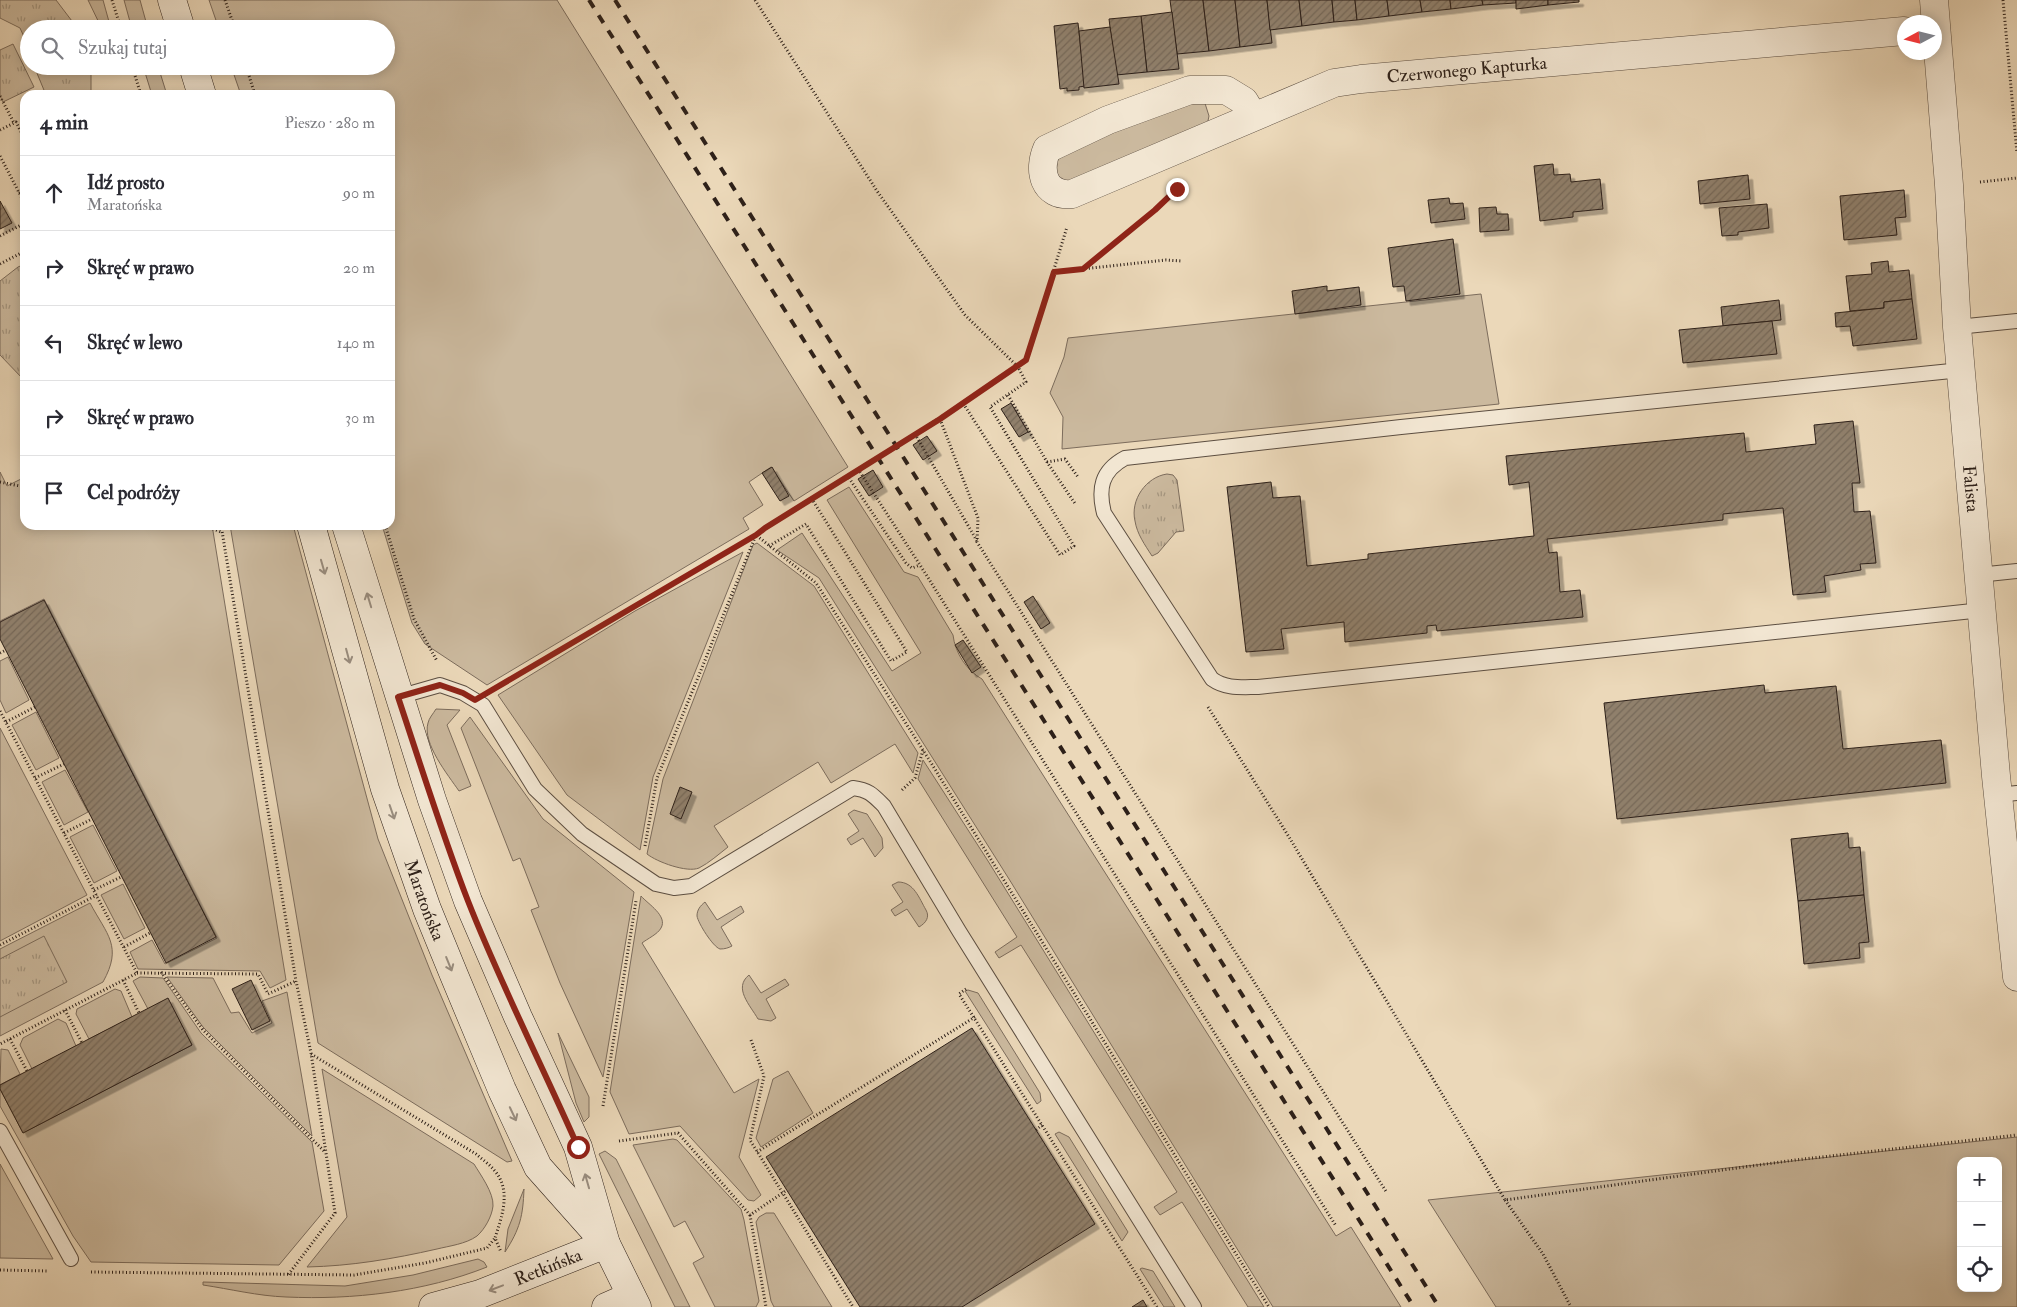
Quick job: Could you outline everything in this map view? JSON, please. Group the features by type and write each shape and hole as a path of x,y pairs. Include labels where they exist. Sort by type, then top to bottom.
{"street":[{"path":"172,0 178,20"},
{"name":"Falista","path":"1934,0 1935,15"},
{"name":"Czerwonego Kapturka","path":"1064,191 1334,83 1361,79 1897,32"},
{"name":"Falista","path":"1939,60 1949,185 1956,327 1978,575 2008,794 2017,977"},
{"path":"196,75 200,90"},
{"path":"1064,191 1042,172 1043,159 1047,148 1117,116 1190,90 1226,90 1244,101 1253,116"},
{"name":"Maratońska","path":"312,530 385,790 424,900 454,975 502,1090 538,1168 606,1244"},
{"name":"Maratońska","path":"348,530 398,697 468,901 518,1017 578,1147 625,1303"},
{"name":"Retkińska","path":"433,1307 480,1294 606,1244"}],"lane":[{"path":"1956,327 2017,321"},
{"path":"1961,370 1401,427 1125,458 1112,467 1104,478 1100,489 1104,513 1212,680 1220,685 1233,687 1277,685 1982,610"},
{"path":"1978,575 2017,571"},
{"path":"398,697 440,685 483,705 535,789 582,834 640,875 656,884 674,888 691,886 853,788 865,789 884,806 959,931 1194,1307"},
{"path":"0,1132 72,1259"}],"path":[{"path":"112,0 118,20"},
{"path":"225,0 231,20"},
{"path":"755,0 877,191 964,315 1018,367 1026,382 990,407 1074,546 1060,555 964,403"},
{"path":"2003,0 2017,153"},
{"path":"135,75 139,90"},
{"path":"249,75 253,90"},
{"path":"0,96 14,123 16,122 20,130"},
{"path":"0,130 14,123"},
{"path":"0,156 19,193"},
{"path":"1083,269 1155,210 1177,189"},
{"path":"475,700 756,535 847,475 940,419 1018,367 1026,360 1054,272 1064,191"},
{"path":"0,236 20,226"},
{"path":"0,264 20,254"},
{"path":"1054,272 1166,260 1182,261"},
{"path":"1008,395 1047,462 1077,507"},
{"path":"940,419 978,518 977,542"},
{"path":"915,434 977,542 1387,1193"},
{"path":"1047,462 1066,459 1088,492 1101,499"},
{"path":"858,469 1336,1226"},
{"path":"847,475 906,563 912,568 920,565"},
{"path":"0,482 20,486"},
{"path":"769,546 806,524 891,661 907,652 812,499"},
{"path":"217,530 222,532 296,981 311,1053 335,1213 288,1275"},
{"path":"387,530 414,619 452,689"},
{"path":"756,535 816,583 923,750 1269,1307"},
{"path":"603,1106 657,778 756,535"},
{"path":"0,653 6,650"},
{"path":"1207,705 1294,846 1505,1200 1544,1254 1571,1307"},
{"path":"6,722 35,707"},
{"path":"0,711 137,973"},
{"path":"884,806 915,778 923,750"},
{"path":"36,778 64,764"},
{"path":"64,833 92,819"},
{"path":"94,890 122,877"},
{"path":"0,945 97,895"},
{"path":"124,947 150,933"},
{"path":"161,972 204,1030 326,1153"},
{"path":"0,1044 137,973 258,974 268,994 296,981"},
{"path":"123,980 139,1013"},
{"path":"959,994 1157,1307"},
{"path":"65,1010 82,1043"},
{"path":"756,1152 974,1017"},
{"path":"10,1039 27,1071"},
{"path":"751,1040 764,1076 750,1140 853,1307"},
{"path":"87,1272 354,1275 425,1263 487,1248 495,1238 504,1210 502,1184 495,1170 476,1154 311,1053"},
{"path":"1036,1130 1042,1124"},
{"path":"619,1141 678,1133 750,1215 766,1307"},
{"path":"1505,1200 1795,1160 2017,1135"},
{"path":"750,1215 787,1190"},
{"path":"495,1238 504,1259"},
{"path":"0,1270 56,1272"}],"green space":[{"path":"0,0 56,0 71,20 20,20 20,28 0,18"},
{"path":"88,0 103,0 109,20 98,20"},
{"path":"124,0 140,0 146,20 130,20"},
{"path":"209,0 557,0 848,467 794,501 771,467 749,482 763,505 743,518 749,529 487,685 425,644 412,623 384,530 395,530 395,90 239,90 234,75 395,75 395,20 216,20"},
{"path":"13,44 20,58 20,75 28,75 34,87 28,90 20,90 20,94 3,102 0,96 0,50"},
{"path":"38,75 91,75 91,90 44,90"},
{"path":"146,75 161,75 165,90 150,90"},
{"path":"1203,97 1209,116 1206,130 1076,184 1062,179 1057,174 1054,160 1065,151"},
{"path":"20,266 20,376 0,355 0,281"},
{"path":"1481,294 1499,404 1062,449 1063,417 1050,393 1064,357 1068,338"},
{"path":"0,472 7,486 20,480 20,530 213,530 286,980 270,988 260,971 138,969 130,952 152,940 165,964 217,938 44,599 0,621"},
{"path":"1173,475 1177,480 1184,531 1176,532 1158,553 1152,556 1142,539 1135,521 1135,505 1137,498 1146,485 1159,476"},
{"path":"849,487 904,572 918,577 953,635 959,655 971,671 982,679 1336,1236 1351,1227 1401,1307 1273,1307 1009,879 819,578 777,550 802,533 892,671 921,653 827,500"},
{"path":"231,530 294,530 378,839 432,975 512,1161 507,1162 318,1043"},
{"path":"757,543 814,586 918,753 913,773 895,744 831,783 818,762 714,826 728,847 714,858 699,868 680,868 647,854 663,779 753,545"},
{"path":"743,552 653,777 640,850 567,795 498,695 635,611"},
{"path":"8,657 29,700 6,713 0,700 0,661"},
{"path":"436,709 460,710 447,725 471,786 459,791 437,758 429,740 428,723"},
{"path":"36,712 59,758 36,770 12,725"},
{"path":"470,717 543,819 634,892 603,1077 560,983 531,910 539,907 520,858 513,861 461,728"},
{"path":"0,728 87,895 0,941"},
{"path":"923,760 988,861 1264,1307 1248,1307 1182,1202 1160,1215 1154,1207 1177,1192 1021,945 999,958 995,952 1017,937 918,779"},
{"path":"65,770 88,812 64,825 42,782"},
{"path":"854,810 867,814 882,838 883,848 875,857 863,838 851,845 847,839 859,831 848,814"},
{"path":"93,825 117,871 94,883 70,837"},
{"path":"898,882 912,888 926,910 927,920 919,927 907,909 895,916 891,910 903,902 892,885"},
{"path":"123,884 145,928 124,939 101,895"},
{"path":"641,896 656,910 662,919 661,928 642,943 734,1093 759,1079 739,1157 761,1195 754,1201 748,1200 680,1126 629,1134 610,1092"},
{"path":"705,902 717,920 741,906 744,912 721,927 732,946 720,949 710,940 703,929 697,914 699,908"},
{"path":"90,903 107,933 112,950 109,970 103,982 0,1036 0,949"},
{"path":"44,936 67,982 0,1017 0,959"},
{"path":"749,975 761,993 785,979 789,985 766,999 776,1018 771,1021 758,1019 744,997 744,980"},
{"path":"140,977 163,978 201,1033 312,1142 324,1211 279,1265 91,1262 73,1236 0,1106 0,1089 23,1133 192,1045 168,999 148,1009 133,981"},
{"path":"167,977 213,978 231,1013 239,1012 252,1033 272,1023 262,1001 287,992 312,1136 203,1027"},
{"path":"115,989 121,991 132,1017 89,1039 76,1014 77,1009"},
{"path":"965,991 978,993 1040,1093 1041,1101 1037,1104"},
{"path":"58,1019 66,1023 76,1046 32,1069 20,1045 23,1038"},
{"path":"558,1033 589,1097 589,1117 584,1122 576,1103"},
{"path":"1,1049 8,1050 20,1074 0,1085"},
{"path":"322,1069 474,1164 483,1178 493,1201 488,1222 477,1236 468,1241 404,1256 356,1264 307,1267 347,1217"},
{"path":"788,1071 813,1113 761,1147 756,1138 773,1079"},
{"path":"1059,1132 1069,1137 1128,1232 1122,1241 1055,1134"},
{"path":"2017,1137 2017,1307 1496,1307 1428,1200"},
{"path":"677,1140 741,1209 759,1301 756,1307 715,1307 693,1263 704,1257 685,1221 674,1227 633,1145"},
{"path":"605,1151 616,1159 690,1307 675,1307 599,1154"},
{"path":"0,1164 53,1259 0,1258"},
{"path":"524,1189 520,1222 505,1252 508,1229"},
{"path":"766,1213 774,1213 832,1307 774,1307 771,1301 756,1222 759,1217"},
{"path":"478,1259 484,1262 487,1267 438,1283 362,1295 311,1298 276,1296 203,1285 203,1282 345,1286 413,1275"},
{"path":"1140,1269 1153,1271 1175,1307 1164,1307"}],"building":[{"path":"1170,0 1203,0 1209,51 1177,54"},
{"path":"1203,0 1235,0 1240,47 1209,51"},
{"path":"1235,0 1267,0 1272,43 1240,47"},
{"path":"1267,0 1299,0 1302,26 1270,30"},
{"path":"1299,0 1332,0 1334,22 1302,26"},
{"path":"1332,0 1355,0 1357,20 1334,22"},
{"path":"1355,0 1387,0 1389,16 1357,20"},
{"path":"1387,0 1420,0 1422,12 1389,16"},
{"path":"1420,0 1450,0 1451,9 1422,12"},
{"path":"1450,0 1482,0 1483,5 1451,9"},
{"path":"1482,0 1516,0 1516,3 1483,5"},
{"path":"1516,0 1548,0 1548,5 1516,9"},
{"path":"1548,0 1579,0 1579,2 1548,5"},
{"path":"1172,12 1179,69 1147,72 1141,16"},
{"path":"1141,16 1147,72 1116,75 1109,19"},
{"path":"1078,23 1085,86 1079,87 1079,90 1067,91 1067,88 1060,89 1054,26"},
{"path":"1110,27 1119,84 1084,88 1079,31"},
{"path":"1553,164 1554,175 1570,174 1571,182 1600,179 1603,209 1573,212 1573,217 1540,221 1534,166"},
{"path":"1748,175 1750,199 1700,204 1698,181"},
{"path":"1904,190 1906,217 1895,218 1897,235 1844,240 1840,196"},
{"path":"1449,198 1450,204 1463,203 1465,219 1431,223 1428,200"},
{"path":"0,201 12,223 0,229"},
{"path":"1767,204 1769,228 1738,232 1738,235 1722,236 1719,208"},
{"path":"1496,207 1497,214 1508,214 1509,230 1480,232 1479,208"},
{"path":"1453,239 1460,294 1406,301 1404,286 1393,287 1388,248"},
{"path":"1888,261 1889,272 1909,270 1912,299 1884,302 1884,308 1850,311 1846,276 1872,274 1871,263"},
{"path":"1327,286 1327,291 1359,287 1361,305 1295,314 1292,291"},
{"path":"1912,299 1917,339 1853,346 1850,326 1836,327 1835,313 1884,308 1884,302"},
{"path":"1779,300 1781,320 1723,326 1721,307"},
{"path":"1772,321 1777,354 1683,363 1679,330"},
{"path":"1011,403 1028,432 1019,437 1001,409"},
{"path":"1853,421 1860,483 1852,483 1854,512 1870,511 1876,563 1860,564 1861,570 1824,576 1826,592 1793,595 1783,508 1723,514 1723,520 1547,539 1549,553 1557,552 1560,592 1580,590 1583,617 1437,631 1436,625 1427,626 1427,633 1345,642 1344,622 1281,629 1284,649 1246,652 1227,487 1271,482 1273,498 1300,496 1307,566 1368,559 1368,554 1534,536 1529,482 1509,485 1506,456 1744,433 1746,452 1816,444 1814,425"},
{"path":"927,436 937,451 923,460 913,445"},
{"path":"772,467 789,496 780,501 762,473"},
{"path":"873,470 883,487 869,496 858,479"},
{"path":"1033,596 1050,623 1041,629 1024,602"},
{"path":"44,600 216,937 166,963 0,639 0,622"},
{"path":"963,640 981,667 972,673 955,645"},
{"path":"1764,685 1765,693 1836,686 1843,749 1941,740 1946,783 1617,819 1604,703"},
{"path":"680,787 692,792 681,819 670,814"},
{"path":"1848,833 1849,848 1860,847 1864,895 1798,901 1791,839"},
{"path":"1864,895 1869,942 1859,943 1860,958 1804,964 1798,901"},
{"path":"251,980 270,1021 252,1030 232,989"},
{"path":"168,998 192,1045 23,1133 0,1089 0,1085"},
{"path":"972,1028 1095,1224 962,1307 860,1307 766,1157"},
{"path":"1143,1300 1147,1307 1132,1307"}],"railway":[{"path":"589,0 1414,1307"},
{"path":"615,0 1439,1307"}],"route":[{"path":"578,1147 518,1017 468,901 398,697 440,685 463,693 475,700 756,535 847,475 940,419 1026,360 1054,272 1083,269 1155,210 1177,189"}]}
